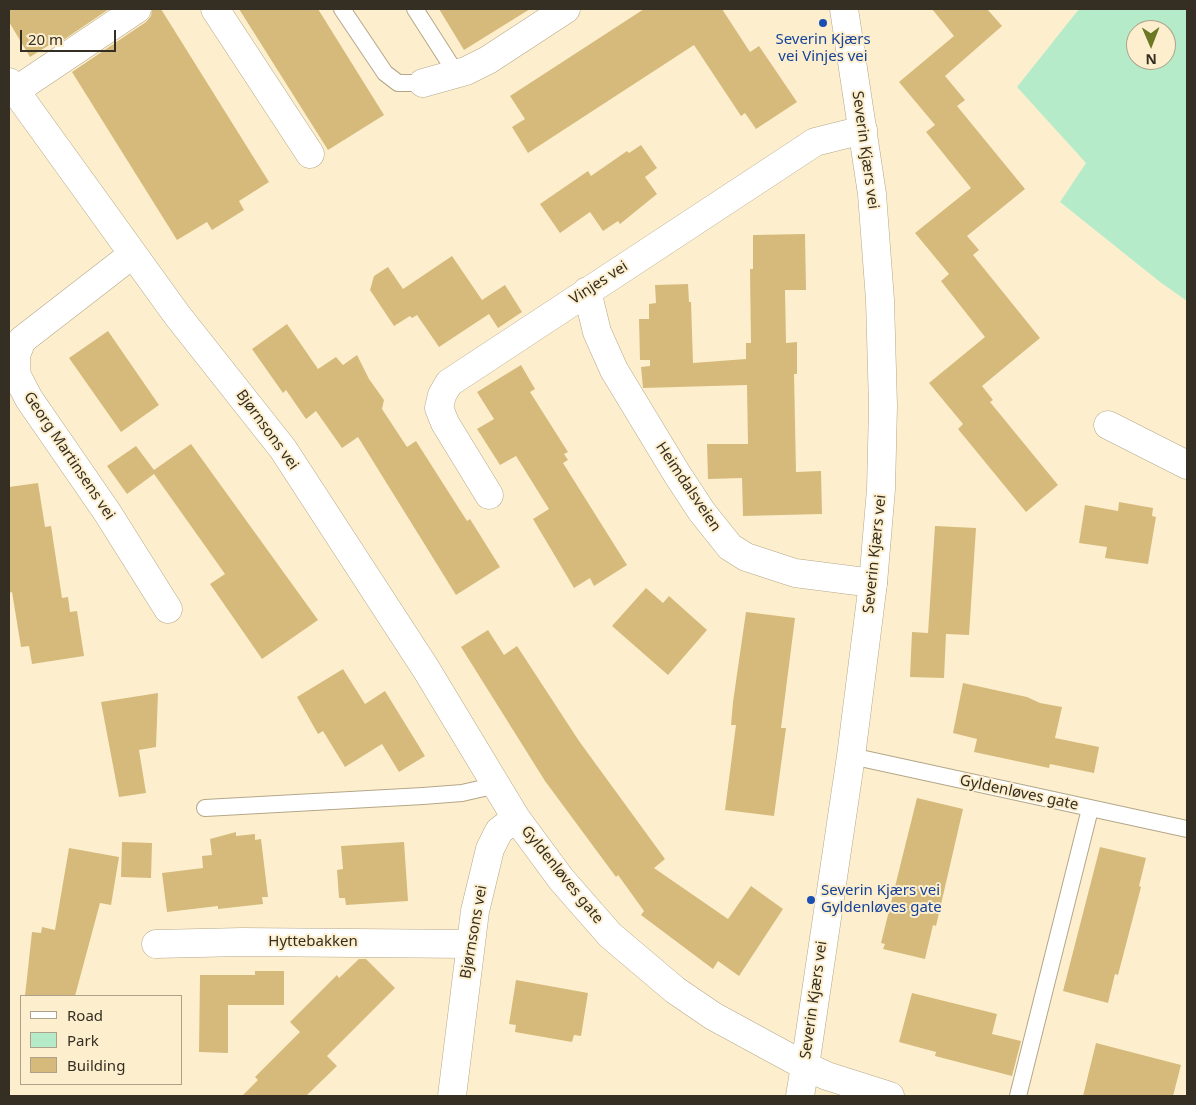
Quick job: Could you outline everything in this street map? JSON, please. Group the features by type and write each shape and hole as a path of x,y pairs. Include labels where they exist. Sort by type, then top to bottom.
{"street":[{"name":"Bjørnsons vei","path":"137,9 12,86 177,314 283,449 426,669 516,818 499,831 490,849 475,911 469,944 452,1096"},
{"path":"215,9 310,154"},
{"path":"422,82 456,73 488,60 566,9"},
{"name":"Severin Kjærs vei","path":"800,1096 851,756 874,583 881,489 883,406 880,300 872,194 844,9"},
{"name":"Vinjes vei","path":"489,495 445,423 440,408 442,395 450,383 815,142 863,130"},
{"name":"Georg Martinsens vei","path":"133,254 22,340 16,356 16,367 17,376 29,399 107,512 168,609"},
{"name":"Heimdalsveien","path":"587,291 597,332 614,370 702,512 730,547 746,558 796,573 874,583"},
{"path":"1108,425 1187,465"},
{"name":"Gyldenløves gate","path":"516,818 561,879 610,935 675,990 713,1016 805,1066 826,1076 890,1096"},
{"name":"Hyttebakken","path":"156,944 242,942 469,944"}],"lane":[{"path":"342,9 385,73 398,83 422,82"},
{"path":"416,9 456,73"},
{"name":"Gyldenløves gate","path":"851,756 1187,830"},
{"path":"205,808 462,793 497,785"},
{"path":"1018,1096 1090,809"}],"green space":[{"path":"1079,9 1187,9 1187,301 1160,282 1060,202 1086,163 1017,87"}],"building":[{"path":"9,9 109,9 56,45 54,42 30,57 9,22"},
{"path":"152,9 161,9 269,182 239,201 244,210 212,230 207,222 177,240 72,72 146,22 151,16"},
{"path":"239,9 318,9 384,115 328,150"},
{"path":"439,9 530,9 464,50"},
{"path":"644,9 722,9 750,52 759,46 797,102 756,129 745,113 741,116 694,45 528,153 512,127 525,119 510,96"},
{"path":"932,9 987,9 1002,26 945,76 965,100 957,106 1025,189 967,236 979,250 973,255 1040,338 982,386 993,400 990,402 1058,485 1026,512 958,429 963,424 929,383 985,337 941,281 949,274 915,233 971,188 926,132 935,125 899,82 954,36"},
{"path":"641,145 657,168 645,177 657,194 620,224 618,221 603,231 590,212 560,233 540,204 588,171 591,176 627,151 629,153"},
{"path":"805,234 806,290 785,290 786,343 797,342 797,374 794,374 796,472 821,471 822,514 743,516 742,478 708,479 707,444 748,444 747,385 643,388 641,367 650,366 650,360 640,360 639,319 649,319 649,304 656,303 655,285 688,284 689,302 691,302 693,363 746,359 746,343 751,343 750,269 753,269 753,235"},
{"path":"452,256 482,300 505,285 522,312 498,328 489,314 439,347 417,315 412,318 410,316 394,326 370,290 374,276 388,267 403,289"},
{"path":"287,324 318,369 336,357 343,365 357,355 369,379 384,400 382,409 407,447 416,441 467,521 470,519 500,567 456,595 358,437 342,448 316,411 306,419 286,390 283,393 252,349"},
{"path":"108,331 159,405 121,432 69,358"},
{"path":"521,365 535,389 530,392 568,452 564,454 568,460 563,463 627,565 594,586 590,578 574,588 533,519 549,509 516,456 500,465 477,429 494,419 477,392"},
{"path":"191,444 318,620 262,659 210,584 225,574 154,474 127,494 107,466 136,446 154,470"},
{"path":"38,483 45,527 51,526 62,598 68,597 70,612 77,611 84,656 32,664 29,646 21,647 12,592 9,593 9,487"},
{"path":"1119,502 1153,508 1152,516 1156,517 1148,564 1105,558 1107,547 1079,543 1085,505 1118,511"},
{"path":"935,526 976,528 969,635 946,634 944,678 910,677 912,632 928,633"},
{"path":"646,588 663,603 669,596 707,630 668,675 612,626"},
{"path":"746,612 795,618 781,728 786,728 774,816 725,810 736,725 731,725 733,702"},
{"path":"488,630 504,655 517,646 579,741 665,859 654,868 728,919 751,886 783,909 739,976 718,961 713,969 641,915 644,911 618,875 616,877 545,781 461,647"},
{"path":"343,669 365,704 385,691 425,756 399,772 382,744 345,767 323,731 318,734 297,697"},
{"path":"963,683 1062,707 1055,738 1099,747 1094,773 1050,764 1049,768 974,752 977,739 953,733"},
{"path":"158,693 156,747 139,750 146,793 119,797 101,702"},
{"path":"917,798 963,809 936,926 933,925 925,959 883,949 885,944 881,943"},
{"path":"236,832 236,836 255,834 255,840 261,839 268,897 262,897 263,904 218,909 218,906 167,912 162,873 203,868 202,856 212,855 210,839"},
{"path":"122,842 152,843 151,878 121,877"},
{"path":"404,842 408,901 346,905 345,898 339,898 337,870 343,869 341,846"},
{"path":"1100,847 1146,858 1139,886 1141,887 1118,975 1115,974 1108,1003 1063,991"},
{"path":"69,848 119,857 111,905 100,903 75,995 25,995 32,932 41,933 42,927 55,930"},
{"path":"359,959 366,959 395,988 327,1056 337,1066 306,1096 242,1096 258,1080 255,1077 300,1032 290,1022 337,975 339,978"},
{"path":"255,971 284,971 284,1005 228,1005 228,1053 199,1052 200,975 255,975"},
{"path":"516,980 588,993 581,1036 574,1035 572,1042 515,1032 516,1025 509,1024"},
{"path":"912,993 997,1014 992,1034 1021,1041 1012,1076 935,1056 936,1052 899,1042"},
{"path":"1096,1043 1181,1065 1173,1096 1083,1096"}],"place":[{"name":"Severin Kjærs vei Vinjes vei","path":"823,23"},
{"name":"Severin Kjærs vei Gyldenløves gate","path":"811,900"}]}
